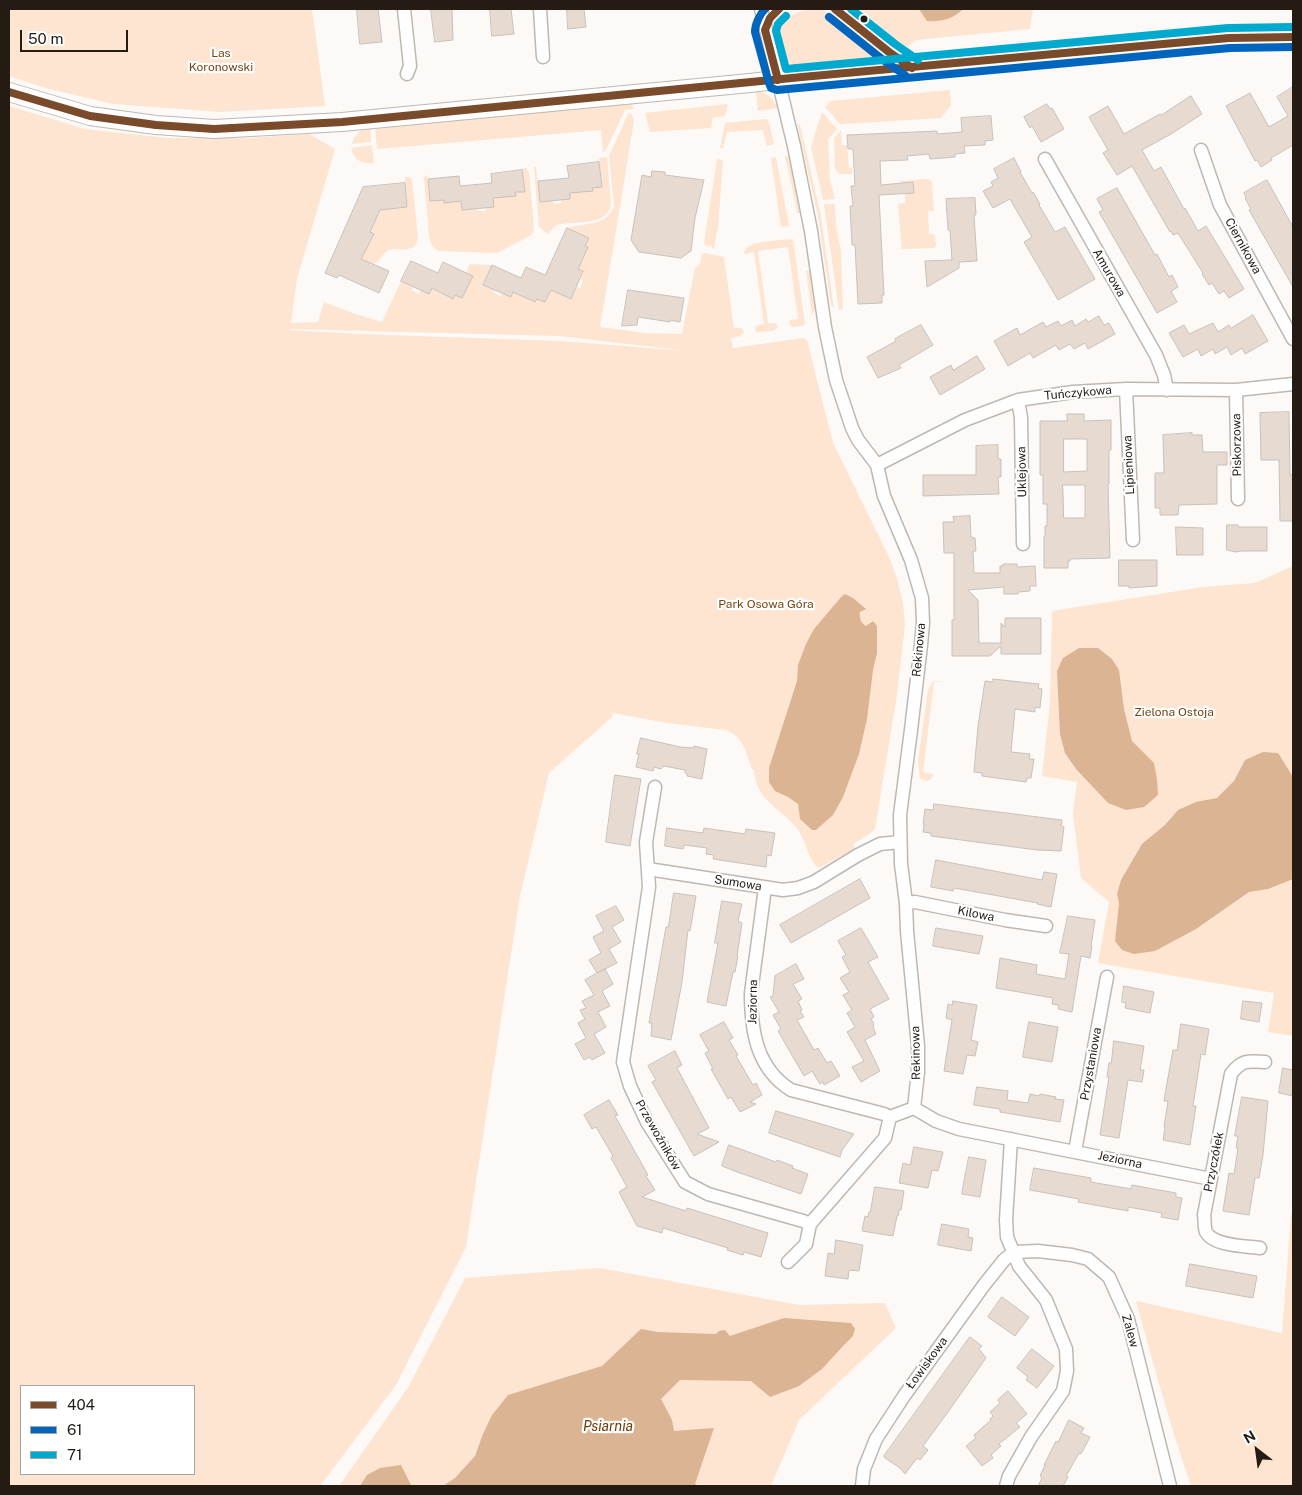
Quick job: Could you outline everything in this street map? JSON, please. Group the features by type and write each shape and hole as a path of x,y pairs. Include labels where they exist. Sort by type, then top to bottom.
{"main road":[{"path":"9,92 90,116 156,125 214,129 268,127 1229,38 1293,37"}],"street":[{"path":"404,9 410,66 407,74"},
{"path":"540,9 543,57"},
{"name":"Rekinowa","path":"761,9 787,113 811,231 826,330 836,380 852,428 858,440 877,465 884,496 910,560 922,598 922,630 912,730 900,815 900,864 906,903 918,1046 918,1072 914,1108"},
{"name":"Ciernikowa","path":"1201,150 1220,205 1293,339"},
{"name":"Amurowa","path":"1045,159 1156,355 1164,375 1167,390"},
{"name":"Tuńczykowa","path":"877,465 965,420 1018,400 1073,392 1126,389 1236,390 1293,384"},
{"name":"Lipieniowa","path":"1126,389 1133,540"},
{"name":"Piskorzowa","path":"1236,390 1238,500"},
{"name":"Uklejowa","path":"1018,400 1022,418 1023,544"},
{"path":"648,869 646,842 655,787"},
{"name":"Sumowa","path":"648,869 783,890 798,888 818,880 858,855 880,844 900,842"},
{"name":"Przewoźników","path":"648,869 649,887 624,1062 630,1086 648,1122 686,1182 708,1194 810,1224"},
{"name":"Jeziorna","path":"765,888 751,1000 753,1031 764,1061 781,1083 791,1090 890,1117"},
{"name":"Kilowa","path":"906,903 915,902 1046,926"},
{"name":"Przystaniowa","path":"1075,1151 1107,977"},
{"name":"Przyczółek","path":"1260,1248 1221,1242 1212,1238 1206,1231 1204,1215 1231,1074 1238,1065 1246,1061 1265,1062"},
{"path":"788,1262 806,1244 810,1224 886,1138 890,1117 914,1108"},
{"name":"Jeziorna","path":"914,1108 946,1125 1211,1179"},
{"path":"1006,1486 1009,1476 1031,1437 1063,1391 1067,1371 1066,1349 1046,1300 1019,1266 1007,1237 1011,1139"},
{"name":"Zalew","path":"1014,1252 1038,1251 1088,1259 1109,1277 1128,1319 1170,1486"},
{"name":"Łowiskowa","path":"862,1486 864,1469 876,1439 904,1396 984,1285 1004,1260 1014,1252"}],"green space":[{"name":"Las Koronowski","path":"9,9 312,9 325,106 220,112 113,104 49,89 9,76"},
{"path":"860,9 1033,9 1030,29 916,40 908,47 898,42"},
{"path":"805,10 823,10 827,12 879,53 883,61 801,69 790,63 782,55 778,47 779,29 793,15"},
{"path":"950,90 951,105 941,118 841,125 825,107 831,101"},
{"path":"756,91 769,96 778,108 758,111"},
{"path":"631,103 634,109 625,110 603,153 601,130 377,149 375,126"},
{"path":"728,104 725,116 713,118 711,128 650,132 645,113"},
{"name":"Park Osowa Góra","path":"9,106 85,129 167,138 249,138 309,134 335,149 297,279 291,323 318,322 324,302 382,322 401,281 413,287 412,290 419,294 421,290 429,294 433,285 462,298 473,276 466,272 470,264 492,265 483,285 501,296 503,293 511,297 515,288 529,295 528,299 535,302 537,299 545,302 551,290 571,299 577,287 580,288 583,281 580,279 583,271 575,267 588,247 585,246 589,238 567,228 600,221 606,218 614,206 609,156 628,114 631,113 634,120 600,327 645,333 682,334 695,268 700,264 702,254 724,257 734,328 742,328 744,332 740,336 731,338 733,348 803,338 807,340 833,443 889,557 897,578 903,603 905,625 897,695 875,829 853,844 855,848 819,868 810,857 799,831 772,805 758,787 754,770 741,741 726,730 667,723 613,713 612,717 549,773 520,896 466,1247 396,1385 320,1486 9,1486","holes":["290,329 559,336 688,351 560,341 360,334"]},
{"path":"822,112 837,129 828,139 830,180 835,199 823,200 811,147"},
{"path":"766,119 769,122 774,144 767,146 763,130 727,132 723,149 720,148 725,123"},
{"path":"797,124 800,125 821,216 834,309 831,305 818,216"},
{"path":"371,127 371,142 352,144 358,133"},
{"path":"841,131 842,145 847,145 849,168 852,168 852,174 839,174 835,169 834,138"},
{"path":"372,145 374,163 365,163 359,160 354,156 351,148"},
{"path":"785,156 789,157 802,213 797,213"},
{"path":"607,157 611,202 605,216 590,221 557,225 548,234 539,227 534,167 536,167 540,202 553,201 554,204 561,203 561,200 570,199 569,190 593,190 592,188 602,186 599,158"},
{"path":"776,157 789,226 781,227 771,158"},
{"path":"717,159 723,160 718,227 714,247 716,249 712,248 711,245 706,246 704,243"},
{"path":"522,168 526,168 529,172 534,227 533,233 530,236 497,253 439,251 433,246 429,235 425,176 427,175 430,201 444,200 444,203 461,198 462,210 477,209 478,211 486,211 486,207 494,207 493,195 516,195 515,192 524,191"},
{"path":"405,177 410,177 412,180 418,237 416,245 406,249 392,249 383,255 378,262 371,264 355,256 370,232 380,210 407,207"},
{"path":"929,179 932,182 934,211 928,211 929,233 935,235 936,246 934,248 902,249 898,204 905,203 905,193 914,193 913,182 901,183 900,181"},
{"path":"824,204 835,204 836,226 841,251 843,309 839,310"},
{"path":"793,239 805,324 792,327 789,323 790,320 798,319 788,247 758,251 768,323 775,323 778,327 773,331 757,332 755,330 756,326 764,324 754,252 744,254 746,248 757,243"},
{"path":"806,271 811,271 816,308 812,315"},
{"name":"Zielona Ostoja","path":"1293,566 1293,1036 1268,1032 1274,993 1098,963 1109,902 1081,878 1073,814 1077,782 1042,776 1050,703 1052,611 1203,587 1255,583"},
{"path":"933,681 944,682 934,682 923,772 933,774 931,779 926,781 920,778 918,761 928,690"},
{"path":"1293,1210 1293,1486 1191,1486 1155,1371 1136,1301 1282,1333 1291,1215"},
{"path":"600,1268 799,1305 885,1303 896,1328 799,1420 771,1486 339,1486 409,1386 465,1278"}],"water":[{"path":"919,9 963,9 951,17 942,20 927,21"},
{"path":"845,594 866,609 860,612 860,618 866,626 873,621 877,626 877,653 867,719 859,754 843,797 833,815 816,830 812,830 800,819 798,804 775,791 769,782 769,768 797,681 798,665 806,644 814,629"},
{"path":"1079,648 1098,648 1112,659 1119,670 1124,709 1132,741 1154,763 1157,779 1158,795 1144,807 1126,810 1108,803 1076,769 1065,753 1060,734 1057,671 1063,658"},
{"path":"1263,752 1278,753 1293,777 1293,879 1268,889 1249,892 1196,929 1155,951 1134,954 1122,950 1115,941 1119,903 1117,894 1121,880 1142,844 1165,825 1178,810 1196,802 1217,798 1234,781 1245,760"},
{"name":"Psiarnia","path":"784,1318 851,1323 855,1329 853,1336 822,1369 799,1386 770,1397 751,1381 680,1380 661,1399 672,1420 674,1431 714,1428 695,1484 697,1486 443,1486 455,1478 475,1456 492,1415 508,1395 602,1366 641,1329 658,1332 716,1334 719,1331 725,1330 730,1336"},
{"path":"401,1465 412,1486 360,1486 367,1475 380,1468"}],"building":[{"path":"357,9 378,9 382,42 360,44"},
{"path":"431,9 452,9 453,40 435,42"},
{"path":"490,9 511,9 514,34 492,36"},
{"path":"567,9 584,9 586,27 568,29"},
{"path":"1293,87 1293,145 1271,158 1272,160 1261,167 1257,160 1255,161 1226,106 1250,93 1269,127 1288,116 1277,97"},
{"path":"1191,96 1202,114 1142,150 1154,171 1161,167 1198,231 1206,226 1244,289 1229,298 1224,291 1219,294 1212,283 1209,285 1178,233 1173,235 1170,232 1132,166 1117,175 1103,153 1108,150 1089,117 1108,106 1124,134 1161,115"},
{"path":"1047,104 1050,109 1052,108 1064,129 1041,142 1032,126 1030,128 1024,117"},
{"path":"991,116 993,140 985,141 985,145 964,146 965,153 955,154 955,157 930,159 929,154 907,156 908,160 880,161 881,185 913,182 914,193 879,195 884,295 882,295 882,303 858,304 855,245 852,245 850,206 853,206 851,186 855,186 853,149 848,149 847,135 937,131 937,134 962,132 961,118"},
{"path":"1014,158 1020,172 1055,232 1065,227 1095,279 1058,300 1024,242 1032,237 1010,199 993,208 983,191 993,186 991,182 998,178 994,169"},
{"path":"599,162 602,187 592,188 593,191 570,193 570,199 540,202 538,181 569,178 567,166"},
{"path":"522,170 525,192 515,192 516,196 493,198 494,207 462,210 461,201 444,203 444,200 430,201 428,179 459,176 460,186 492,183 491,174"},
{"path":"652,171 665,172 665,175 704,180 695,218 691,251 681,258 639,252 631,240 642,175 651,177"},
{"path":"1267,180 1293,227 1293,287 1249,210 1251,209 1245,198 1244,193"},
{"path":"405,183 407,207 380,210 370,232 374,234 361,259 389,271 379,293 339,275 337,278 325,273 363,187"},
{"path":"1117,188 1155,255 1157,254 1169,277 1172,275 1178,287 1171,291 1177,302 1157,313 1099,212 1103,210 1097,199"},
{"path":"975,198 976,215 974,215 977,261 959,262 959,268 927,287 925,261 952,260 946,199"},
{"path":"567,228 589,238 585,246 588,247 578,269 583,271 571,299 551,290 545,302 537,299 535,302 513,292 511,297 483,285 492,265 521,278 526,267 545,275"},
{"path":"411,261 438,273 443,262 473,276 462,298 455,295 453,299 432,288 429,294 401,281"},
{"path":"628,290 684,298 680,322 638,317 637,325 622,326"},
{"path":"1253,315 1268,341 1245,354 1242,348 1231,355 1227,347 1215,354 1213,349 1201,356 1198,349 1183,357 1169,333 1184,325 1189,334 1213,323 1218,332 1229,325 1231,328"},
{"path":"1099,316 1104,325 1109,323 1115,334 1088,349 1085,343 1074,349 1070,344 1059,350 1056,345 1033,358 1030,353 1008,366 994,341 1017,328 1020,335 1043,322 1046,327 1058,321 1061,326 1072,320 1075,326 1086,319 1088,322"},
{"path":"921,325 933,345 899,365 901,368 878,378 867,357"},
{"path":"977,356 985,369 940,395 930,377 951,365 953,370"},
{"path":"1289,412 1290,475 1293,475 1293,521 1280,521 1279,460 1261,460 1260,413"},
{"path":"1067,414 1084,414 1084,421 1111,420 1108,484 1110,558 1070,559 1068,561 1068,568 1044,568 1047,504 1043,504 1043,475 1040,475 1040,421 1067,421","holes":["1064,439 1087,439 1087,471 1064,472","1063,485 1085,485 1085,518 1064,518"]},
{"path":"1192,433 1192,435 1202,435 1203,452 1227,452 1227,465 1217,465 1217,504 1179,505 1178,515 1160,515 1160,508 1155,508 1155,473 1164,473 1163,435"},
{"path":"998,445 998,459 1001,459 1001,477 998,477 999,494 923,496 923,475 976,475 976,446"},
{"path":"970,516 971,537 975,538 976,551 973,551 974,573 1000,573 1000,566 1003,566 1003,564 1017,564 1017,567 1035,566 1036,586 1030,586 1030,591 1018,592 1018,594 1004,594 1004,587 968,590 978,600 979,643 1001,643 1001,623 1005,627 1005,618 1041,618 1041,654 1001,654 1001,646 990,656 952,656 954,553 944,553 943,522 954,522 953,517"},
{"path":"1227,525 1267,527 1267,551 1235,552 1227,550"},
{"path":"1176,527 1203,528 1203,555 1177,555"},
{"path":"1119,560 1157,560 1157,586 1129,588 1129,586 1119,586"},
{"path":"993,679 1039,684 1038,688 1042,689 1040,708 1035,707 1035,712 1015,709 1011,752 1030,754 1029,759 1034,759 1031,778 1027,778 1026,782 982,776 982,773 974,772 978,726 985,681 993,682"},
{"path":"641,738 680,747 694,748 694,746 707,749 702,779 687,776 685,770 664,766 661,769 654,767 653,771 636,767"},
{"path":"615,775 641,779 630,846 606,842"},
{"path":"934,804 1062,820 1061,826 1064,827 1061,851 1037,850 931,836 931,833 923,832 923,824 925,809 933,810"},
{"path":"667,828 703,833 704,828 745,834 746,829 775,833 771,856 767,855 766,867 713,859 714,855 706,854 707,848 684,845 683,849 665,846"},
{"path":"936,860 1042,880 1044,872 1057,874 1051,907 954,888 953,891 931,887"},
{"path":"860,879 870,898 791,943 780,925"},
{"path":"674,893 696,896 690,931 688,930 682,982 671,1040 651,1036 652,1023 649,1023"},
{"path":"722,901 742,904 738,921 742,923 738,956 726,1006 707,1002 718,943 715,943"},
{"path":"616,906 624,920 612,927 621,942 609,949 617,963 597,973 589,960 601,953 593,937 604,931 596,916"},
{"path":"1068,916 1095,920 1090,958 1081,956 1072,1012 1058,1009 1059,1005 1052,1004 1053,998 996,988 1000,958 1037,965 1036,974 1065,979 1069,954 1060,953"},
{"path":"861,928 878,957 868,962 889,999 870,1009 874,1017 871,1019 876,1034 865,1040 880,1071 861,1082 852,1067 864,1061 847,1032 855,1027 847,1013 852,1010 843,995 849,992 840,978 850,972 842,957 846,955 838,941"},
{"path":"936,928 983,936 979,954 933,946"},
{"path":"796,964 804,979 793,984 802,999 798,1001 802,1010 800,1011 804,1017 797,1020 814,1050 818,1048 827,1063 831,1061 840,1076 824,1085 823,1082 820,1084 812,1071 804,1076 778,1031 781,1029 773,1015 779,1012 770,997 773,996 775,976"},
{"path":"605,969 613,984 602,991 610,1006 598,1012 606,1027 594,1034 605,1053 592,1060 590,1057 584,1060 575,1044 586,1038 578,1023 585,1019 580,1010 586,1008 582,1001 594,995 585,980"},
{"path":"1124,986 1154,992 1150,1013 1125,1008 1126,1003 1122,1002"},
{"path":"953,1001 977,1005 971,1040 978,1042 975,1056 967,1055 963,1074 944,1071 952,1020 946,1018 948,1004 952,1005"},
{"path":"1243,1001 1262,1003 1259,1022 1241,1019"},
{"path":"724,1022 733,1038 729,1040 738,1055 736,1056 753,1085 756,1083 762,1095 750,1102 756,1104 740,1112 731,1097 728,1099 711,1069 713,1069 705,1053 709,1051 700,1035"},
{"path":"1029,1022 1058,1027 1052,1062 1023,1057"},
{"path":"1181,1024 1209,1029 1205,1055 1201,1054 1193,1106 1196,1106 1190,1145 1163,1140 1168,1101 1164,1101 1173,1050 1177,1050"},
{"path":"1114,1041 1144,1046 1140,1070 1144,1070 1142,1082 1128,1080 1119,1138 1100,1135 1109,1077 1107,1077 1109,1063 1111,1063"},
{"path":"675,1051 682,1065 677,1068 709,1128 697,1134 719,1142 694,1156 652,1082 656,1080 648,1066"},
{"path":"1283,1068 1293,1070 1293,1096 1279,1093"},
{"path":"977,1087 1008,1091 1007,1100 1028,1103 1030,1094 1039,1096 1040,1094 1064,1100 1060,1122 1000,1112 1000,1109 974,1105"},
{"path":"1242,1097 1268,1101 1263,1155 1259,1178 1255,1178 1249,1215 1223,1211 1229,1173 1234,1174 1238,1148 1236,1148 1238,1136 1235,1136"},
{"path":"609,1100 618,1115 615,1116 655,1190 642,1197 686,1211 687,1208 768,1233 761,1257 744,1252 743,1255 727,1250 728,1248 663,1228 662,1233 637,1226 619,1192 627,1187 611,1158 613,1156 596,1127 592,1129 584,1115"},
{"path":"776,1111 854,1134 842,1150 840,1157 769,1133"},
{"path":"729,1145 776,1162 777,1160 808,1174 801,1194 722,1166"},
{"path":"914,1147 943,1152 938,1171 932,1170 928,1188 899,1183 903,1163 910,1165"},
{"path":"969,1157 986,1160 980,1197 962,1194"},
{"path":"1034,1168 1091,1178 1091,1182 1131,1189 1132,1185 1176,1193 1176,1197 1182,1198 1178,1220 1161,1217 1162,1213 1128,1207 1128,1211 1078,1202 1079,1199 1030,1190"},
{"path":"875,1187 904,1191 901,1210 899,1210 897,1216 893,1236 862,1231 865,1216 868,1217 870,1212"},
{"path":"942,1224 969,1229 968,1237 973,1238 971,1251 938,1245"},
{"path":"836,1240 863,1245 859,1271 849,1270 848,1279 825,1276 828,1253 834,1254"},
{"path":"1190,1264 1257,1276 1253,1298 1186,1286"},
{"path":"1002,1297 1029,1317 1015,1336 988,1317"},
{"path":"970,1337 982,1346 979,1349 986,1358 923,1446 928,1450 920,1460 917,1458 905,1474 884,1456"},
{"path":"1032,1349 1054,1366 1037,1388 1026,1380 1028,1377 1017,1368"},
{"path":"1008,1391 1027,1414 1016,1423 1020,1427 999,1444 1001,1446 991,1455 993,1458 982,1466 966,1446 976,1438 974,1435 991,1420 993,1416 990,1412 1000,1403 998,1400"},
{"path":"1069,1420 1084,1428 1081,1433 1090,1437 1066,1476 1068,1477 1063,1486 1038,1486 1042,1478 1040,1476 1044,1465"}],"transit line":[{"name":"61","path":"765,9 758,19 755,32 769,83 771,88 777,90 1230,48 1293,47"},
{"name":"404","path":"778,80 765,30 770,18 779,9"},
{"name":"404","path":"835,9 912,68"},
{"name":"71","path":"851,9 918,60"},
{"name":"71","path":"786,16 778,24 776,31 786,69 1228,28 1293,27"},
{"name":"61","path":"829,17 906,76"},
{"name":"404","path":"9,92 90,116 156,125 214,129 342,122 1229,38 1293,37"}]}
